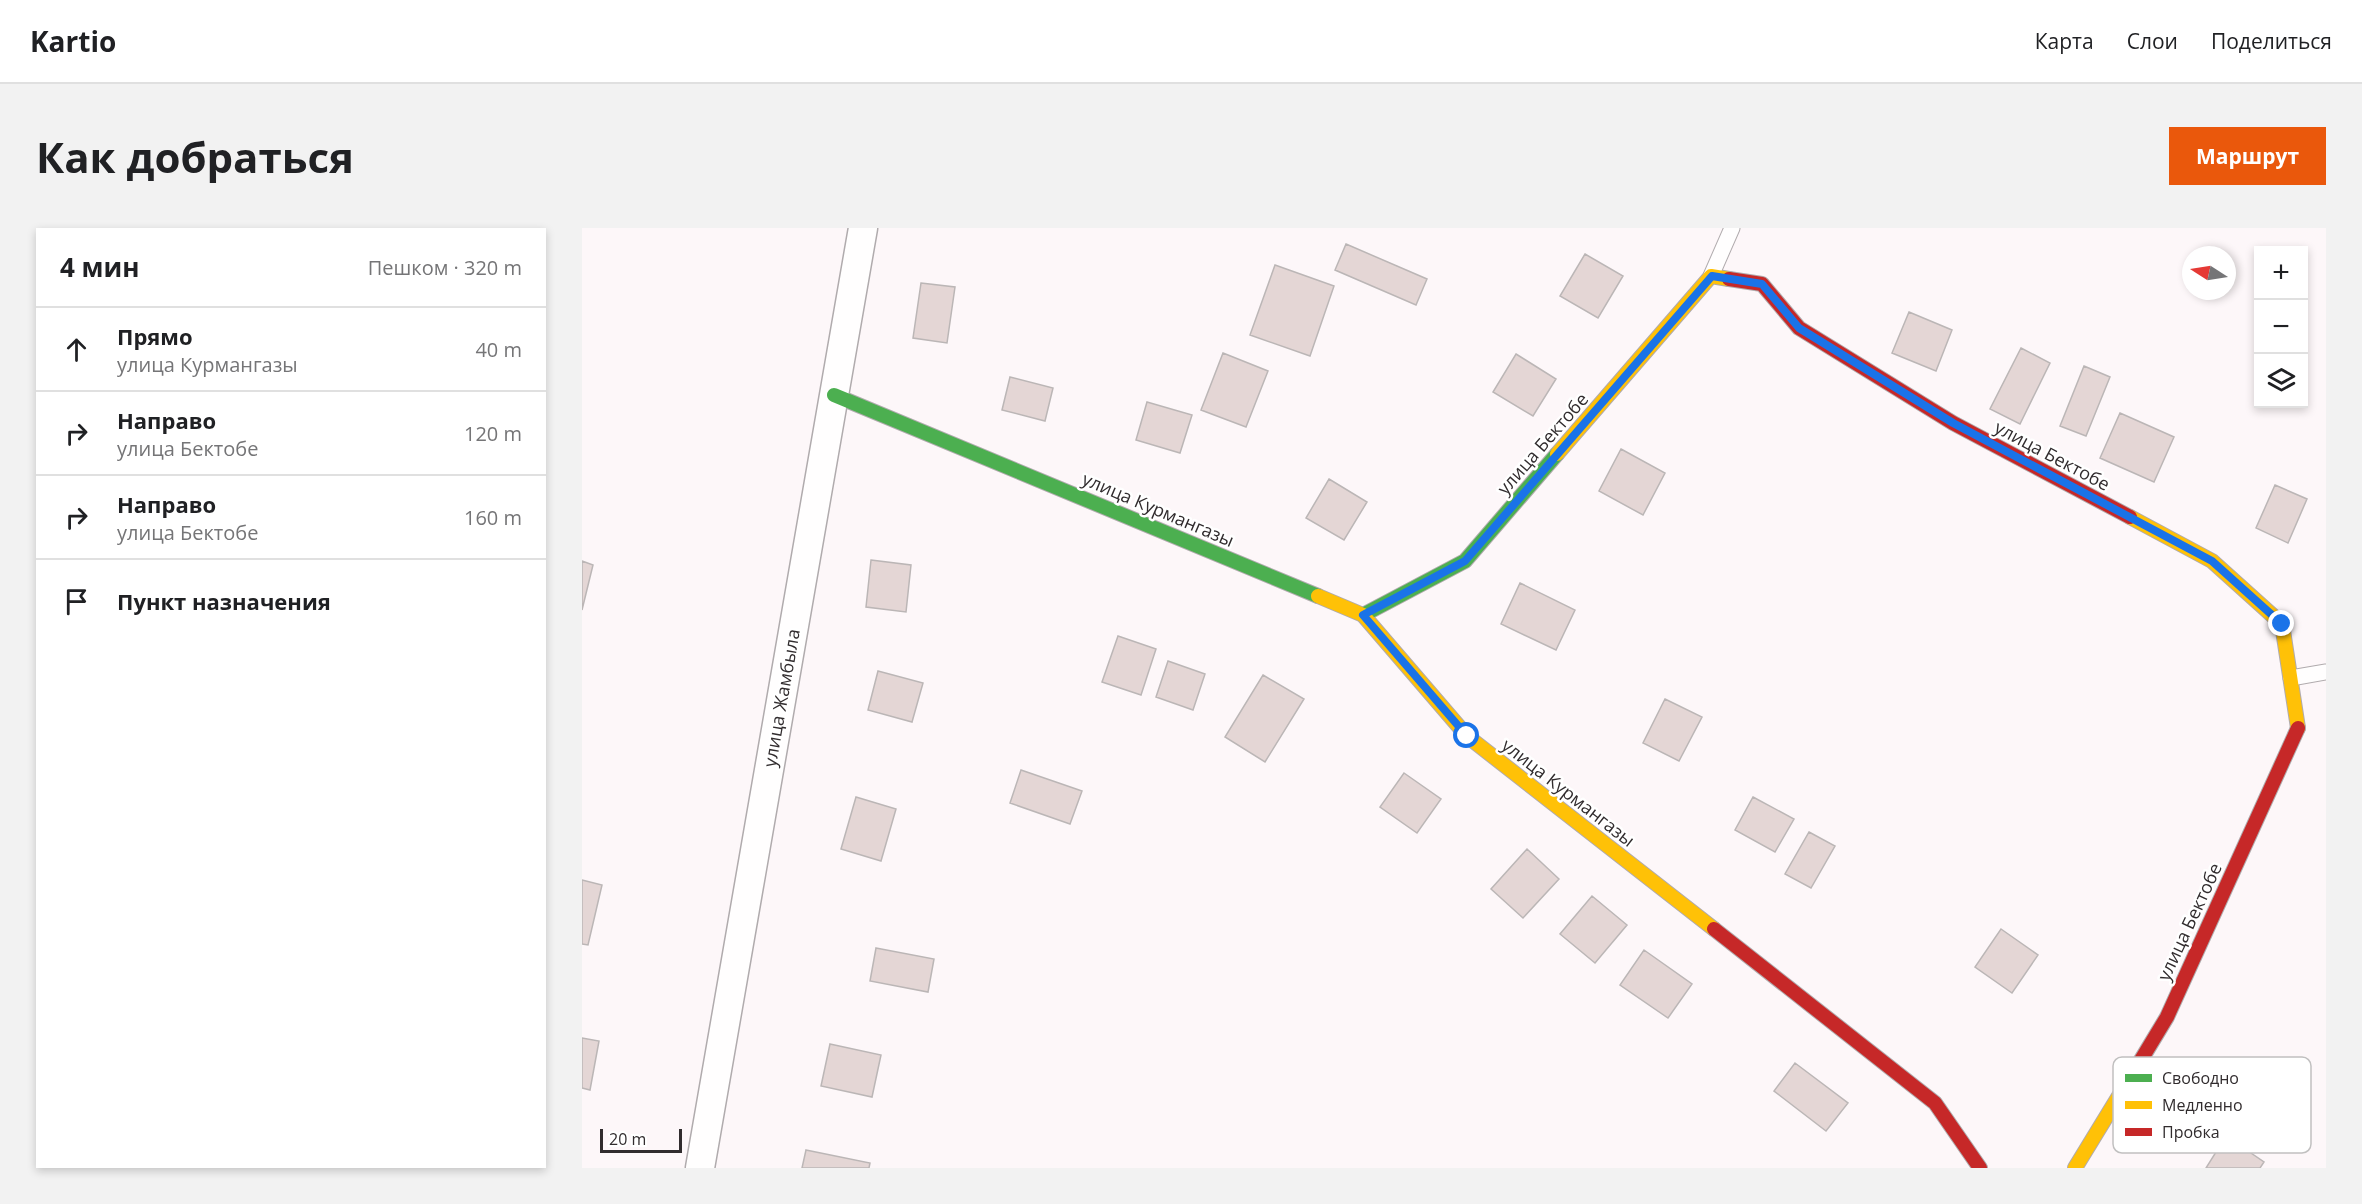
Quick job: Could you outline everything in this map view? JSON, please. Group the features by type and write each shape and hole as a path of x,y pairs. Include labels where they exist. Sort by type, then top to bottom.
{"street":[{"name":"улица Жамбыла","path":"700,1168 863,228"},
{"name":"улица Бектобе","path":"1363,615 1465,561 1712,276 1762,284 1799,328 1943,417 2212,561 2282,624 2299,726 2167,1017 2142,1057"},
{"name":"улица Курмангазы","path":"834,395 1363,615 1467,736 1935,1103 1980,1168"},
{"name":"улица Бектобе","path":"2074,1168 2113,1105"}],"lane":[{"path":"1712,276 1732,228"},
{"path":"2291,678 2326,672"}],"building":[{"path":"1346,244 1427,279 1416,305 1335,270"},
{"path":"1585,254 1623,276 1598,318 1560,296"},
{"path":"1275,265 1334,286 1310,356 1250,335"},
{"path":"921,283 955,287 947,343 913,338"},
{"path":"1909,312 1952,330 1936,371 1892,353"},
{"path":"2021,348 2050,363 2020,424 1990,409"},
{"path":"1223,353 1268,371 1246,427 1201,410"},
{"path":"1516,354 1556,379 1533,416 1493,392"},
{"path":"2084,366 2110,377 2086,436 2060,426"},
{"path":"1010,377 1053,388 1045,421 1002,410"},
{"path":"1147,402 1192,415 1180,453 1136,440"},
{"path":"2120,413 2174,437 2154,482 2100,458"},
{"path":"1621,449 1665,473 1643,515 1599,491"},
{"path":"1329,479 1367,502 1344,540 1306,518"},
{"path":"2275,485 2307,499 2288,543 2256,528"},
{"path":"871,560 911,565 906,612 866,607"},
{"path":"582,561 593,565 582,610"},
{"path":"1520,583 1575,610 1556,650 1501,624"},
{"path":"1118,636 1156,649 1141,695 1102,682"},
{"path":"1168,661 1205,674 1193,710 1156,697"},
{"path":"878,671 923,683 912,722 868,710"},
{"path":"1263,675 1304,699 1265,762 1225,737"},
{"path":"1665,699 1702,717 1679,761 1643,743"},
{"path":"1021,770 1082,791 1070,824 1010,803"},
{"path":"1404,773 1441,799 1417,833 1380,807"},
{"path":"856,797 896,809 881,861 841,849"},
{"path":"1753,797 1794,819 1775,852 1735,830"},
{"path":"1809,832 1835,846 1811,888 1785,874"},
{"path":"1527,849 1559,879 1523,918 1491,889"},
{"path":"582,880 602,885 588,945 582,944"},
{"path":"1592,896 1627,925 1595,963 1560,934"},
{"path":"2001,929 2038,955 2012,993 1975,967"},
{"path":"876,948 934,959 928,992 870,981"},
{"path":"1644,950 1692,984 1668,1018 1620,985"},
{"path":"582,1038 599,1041 590,1090 582,1088"},
{"path":"830,1044 881,1055 872,1097 821,1086"},
{"path":"1795,1063 1848,1103 1826,1131 1774,1091"},
{"path":"806,1150 870,1163 869,1168 802,1168"},
{"path":"2215,1153 2251,1153 2264,1162 2260,1168 2206,1168"}],"traffic: fast":[{"path":"834,395 1318,596"},
{"path":"1363,615 1465,561 1557,454"}],"traffic: slow":[{"path":"1557,454 1711,276 1729,279"},
{"path":"2130,517 2212,561 2282,624 2298,728"},
{"path":"1318,596 1363,615 1467,736 1714,929"},
{"path":"2075,1168 2113,1106"}],"traffic: jam":[{"path":"1729,279 1762,284 1799,328 1953,423 2130,517"},
{"path":"2143,1057 2167,1017 2298,728"},
{"path":"1714,929 1935,1103 1980,1168"}],"route":[{"path":"1467,736 1363,615 1465,561 1712,276 1762,284 1799,328 1953,423 2212,561 2282,624"}]}
